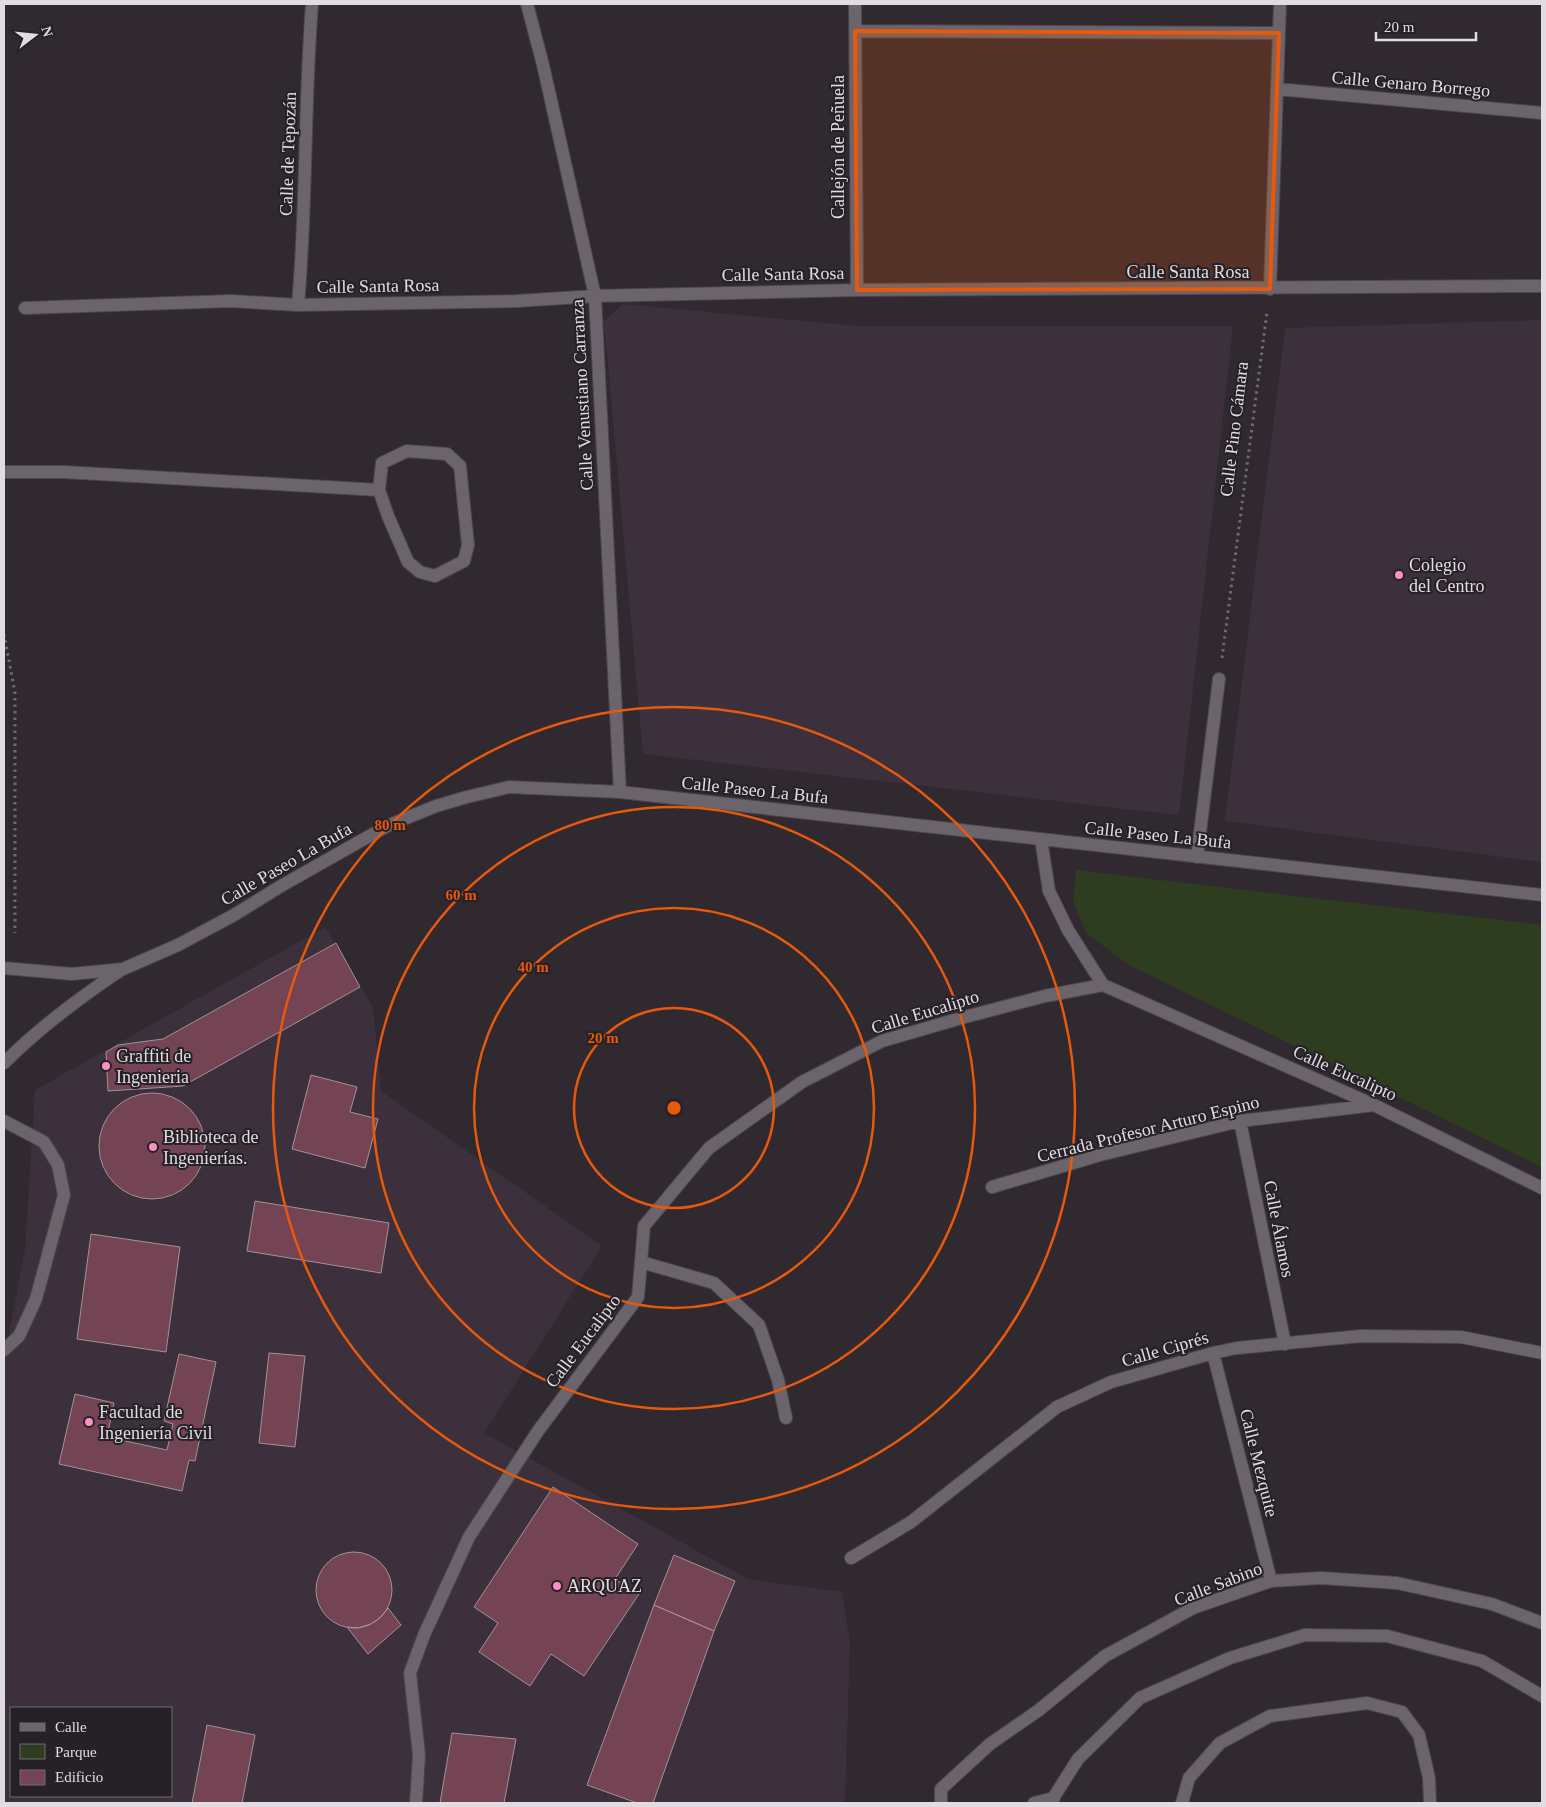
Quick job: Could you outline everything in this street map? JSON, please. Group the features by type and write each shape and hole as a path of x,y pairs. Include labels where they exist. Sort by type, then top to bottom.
{"street":[{"name":"Calle de Tepozán","path":"298,305 306,161 308,56 312,4"},
{"name":"Calle Venustiano Carranza","path":"527,4 543,65 595,296 620,792"},
{"name":"Callejón de Peñuela","path":"855,4 857,290"},
{"path":"1270,289 1280,4"},
{"path":"855,31 1279,32"},
{"name":"Calle Genaro Borrego","path":"1277,89 1542,113"},
{"name":"Calle Santa Rosa","path":"25,308 231,302 298,305 517,301 595,296 857,290 1542,286"},
{"path":"407,451 447,454 460,466 468,545 464,561 435,576 420,572 408,562 379,490 382,463 407,451"},
{"path":"4,472 64,472 379,490"},
{"path":"1197,857 1219,680"},
{"name":"Calle Paseo La Bufa","path":"4,968 72,974 123,969 178,945 234,915 387,826 436,806 509,787 620,792 1542,895"},
{"path":"1041,839 1049,891 1068,930 1103,985"},
{"path":"4,1063 53,1018 87,992 123,969"},
{"name":"Calle Eucalipto","path":"416,1803 419,1756 410,1673 424,1635 470,1537 538,1431 638,1297 644,1226 708,1148 802,1082 882,1040 1045,996 1103,985 1374,1105 1542,1188"},
{"name":"Cerrada Profesor Arturo Espino","path":"992,1187 1100,1155 1240,1121 1374,1105"},
{"path":"4,1121 44,1142 58,1165 64,1195 36,1298 19,1336 4,1350"},
{"name":"Calle Álamos","path":"1240,1121 1285,1344"},
{"path":"641,1262 714,1283 760,1325 778,1380 786,1418"},
{"name":"Calle Ciprés","path":"851,1558 911,1522 1057,1407 1111,1382 1237,1348 1361,1336 1461,1338 1542,1353"},
{"name":"Calle Mezquite","path":"1213,1353 1271,1581"},
{"name":"Calle Sabino","path":"941,1803 941,1789 990,1744 1039,1710 1105,1656 1193,1608 1271,1581 1321,1578 1397,1583 1492,1604 1542,1622"},
{"path":"1034,1803 1052,1800 1078,1758 1140,1698 1230,1658 1305,1635 1387,1636 1482,1662 1542,1696"},
{"path":"1182,1803 1189,1778 1220,1743 1270,1716 1367,1702 1402,1712 1419,1735 1430,1778 1430,1803"}],"path":[{"name":"Calle Pino Cámara","path":"1219,680 1270,289"},
{"path":"4,634 15,692 15,933"}],"highlighted area":[{"path":"855,31 1279,33 1270,289 857,290"}],"shaded area":[{"path":"623,304 857,326 1233,326 1179,815 643,754 604,321"},
{"name":"Colegio del Centro","path":"1542,320 1542,862 1225,821 1285,328"},
{"path":"325,927 373,1007 381,1091 602,1246 484,1433 748,1579 842,1592 850,1643 845,1803 4,1803 4,1359 25,1249 35,1090"}],"green space":[{"path":"1076,870 1542,925 1542,1167 1129,965 1087,934 1073,902"}],"building":[{"path":"336,943 360,987 183,1086 108,1091 106,1052 118,1045 163,1039"},
{"path":"311,1075 357,1087 350,1112 378,1119 365,1168 292,1149"},
{"name":"Biblioteca de Ingenierías.","path":"152,1093 172,1097 190,1108 201,1126 205,1146 201,1166 190,1184 172,1195 152,1199 132,1195 114,1184 103,1166 99,1146 103,1126 114,1108 132,1097"},
{"path":"255,1201 389,1223 381,1273 247,1251"},
{"path":"91,1234 180,1247 166,1352 77,1339"},
{"path":"269,1353 305,1356 295,1447 259,1443"},
{"name":"Facultad de Ingeniería Civil","path":"179,1354 216,1362 195,1461 189,1460 182,1491 59,1464 75,1394 114,1403 107,1437 167,1450 173,1424 164,1421"},
{"name":"ARQUAZ","path":"553,1487 638,1544 615,1579 639,1594 584,1676 551,1654 530,1686 479,1652 498,1623 474,1607"},
{"path":"354,1552 368,1555 381,1563 389,1576 392,1590 389,1604 381,1617 368,1625 354,1628 340,1625 327,1617 319,1604 316,1590 319,1576 327,1563 340,1555"},
{"path":"674,1555 735,1581 714,1631 654,1605"},
{"path":"654,1605 714,1631 653,1803 637,1803 587,1785"},
{"path":"388,1608 401,1625 368,1654 347,1627 358,1628 371,1624 381,1617"},
{"path":"207,1725 255,1735 242,1803 192,1803"},
{"path":"452,1733 516,1739 504,1803 440,1803"}],"place":[{"name":"Colegio del Centro","path":"1399,575"},
{"name":"Graffiti de Ingenieria","path":"106,1066"},
{"name":"Biblioteca de Ingenierías.","path":"153,1147"},
{"name":"Facultad de Ingeniería Civil","path":"89,1422"},
{"name":"ARQUAZ","path":"557,1586"}]}
